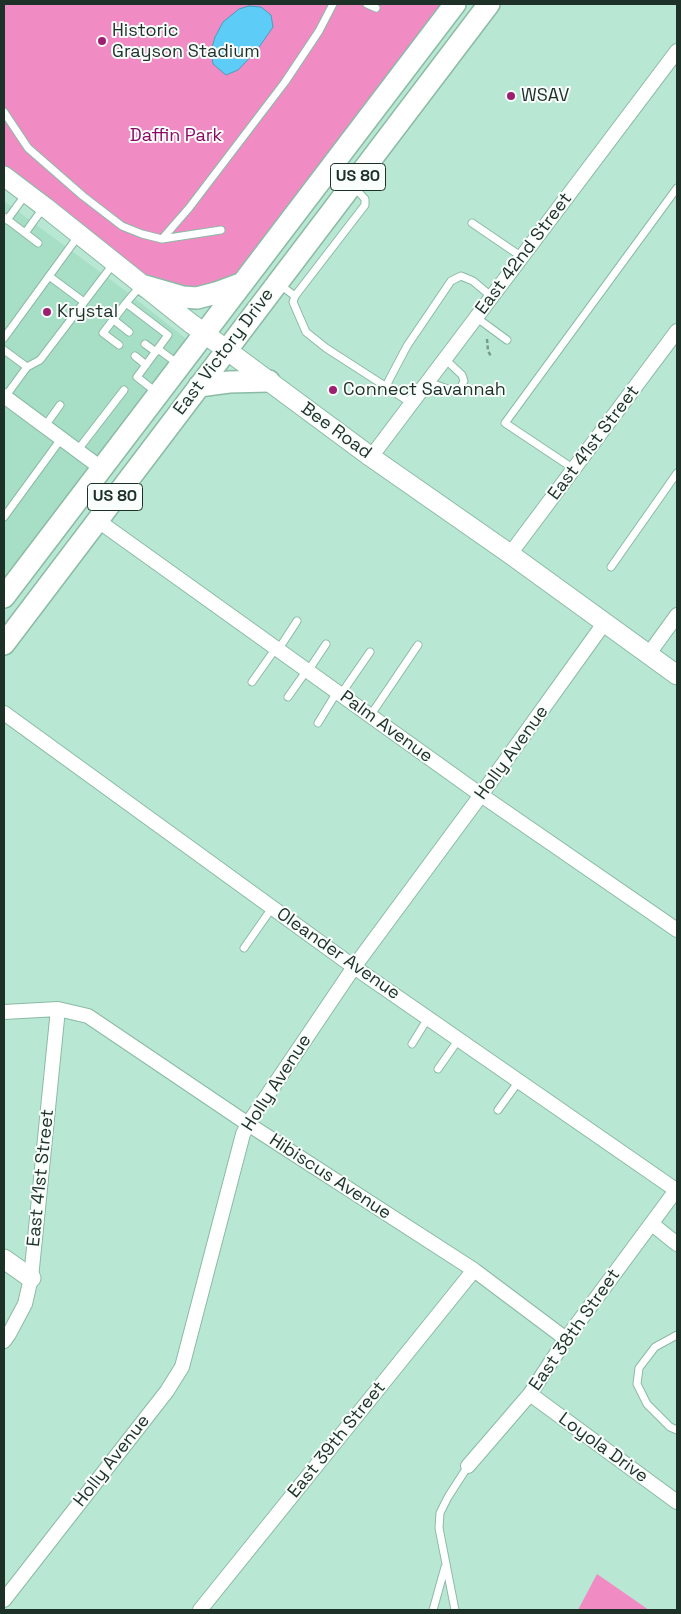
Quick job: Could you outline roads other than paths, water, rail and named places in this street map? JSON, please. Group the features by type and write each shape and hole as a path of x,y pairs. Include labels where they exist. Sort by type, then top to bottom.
{"main road":[{"name":"East Victory Drive","path":"4,597 455,4"},
{"name":"East Victory Drive","path":"4,644 489,4"},
{"name":"Bee Road","path":"4,176 226,350 371,457 510,554 677,675"},
{"path":"143,285 197,298 243,283"},
{"path":"199,386 229,382 269,381"},
{"path":"4,1259 31,1278"}],"street":[{"path":"424,44 446,61"},
{"name":"East 42nd Street","path":"371,457 677,51"},
{"name":"East 41st Street","path":"510,554 677,331"},
{"path":"4,396 101,468"},
{"name":"Palm Avenue","path":"98,520 481,795 677,930"},
{"path":"648,655 677,614"},
{"name":"Holly Avenue","path":"4,1600 167,1391 182,1367 243,1134 248,1124 354,967 481,795 605,622"},
{"name":"Oleander Avenue","path":"4,713 354,967 677,1190"},
{"name":"East 41st Street","path":"4,1341 25,1304 31,1278 58,1009"},
{"name":"Hibiscus Avenue","path":"4,1012 58,1009 88,1016 248,1124 474,1270 566,1339"},
{"name":"East 38th Street","path":"468,1466 530,1394 566,1339 677,1190"},
{"path":"652,1224 677,1244"},
{"name":"East 39th Street","path":"200,1610 474,1270"},
{"name":"Loyola Drive","path":"530,1394 677,1502"}],"lane":[{"path":"162,239 189,208 285,82 319,31 334,4"},
{"path":"367,4 376,8"},
{"path":"4,112 28,148 83,196 122,226 162,239 221,230"},
{"path":"352,184 365,199 365,204 295,296 293,302 306,332 326,348 411,403"},
{"path":"574,469 505,422 677,188"},
{"path":"27,193 6,219 38,243"},
{"path":"25,233 45,207"},
{"path":"472,223 522,257"},
{"path":"4,338 80,234"},
{"path":"4,396 27,367 40,360 114,263"},
{"path":"49,276 84,302"},
{"path":"388,388 388,382 407,346 451,281 461,276 473,281 492,297"},
{"path":"277,283 295,296"},
{"path":"119,345 104,333 126,303 143,285"},
{"path":"126,303 168,335 137,377 158,393"},
{"path":"114,320 129,332"},
{"path":"474,321 507,340"},
{"path":"144,344 180,365"},
{"path":"4,350 27,367"},
{"path":"134,356 146,365"},
{"path":"428,382 456,392 462,387 464,382 462,375 445,359"},
{"path":"77,451 124,390"},
{"path":"44,426 60,405"},
{"path":"4,517 61,439"},
{"path":"611,567 677,473"},
{"path":"252,682 297,621"},
{"path":"288,697 326,644"},
{"path":"370,716 418,645"},
{"path":"318,723 370,652"},
{"path":"244,948 272,908"},
{"path":"412,1044 428,1018"},
{"path":"438,1069 459,1039"},
{"path":"498,1110 519,1081"},
{"path":"677,1335 655,1347 639,1368 637,1384 646,1404 670,1427 677,1430"},
{"path":"455,1610 439,1528 440,1513 468,1466"},
{"path":"433,1610 446,1564"}],"water":[{"path":"249,6 261,7 271,15 273,27 257,50 238,70 226,75 213,64 211,51 215,37 223,22 239,9"}],"place":[{"name":"Historic Grayson Stadium","path":"102,41"},
{"name":"WSAV","path":"511,96"},
{"name":"Krystal","path":"47,312"},
{"name":"Connect Savannah","path":"333,390"}],"park label":[{"name":"Daffin Park","path":"176,136"}]}
